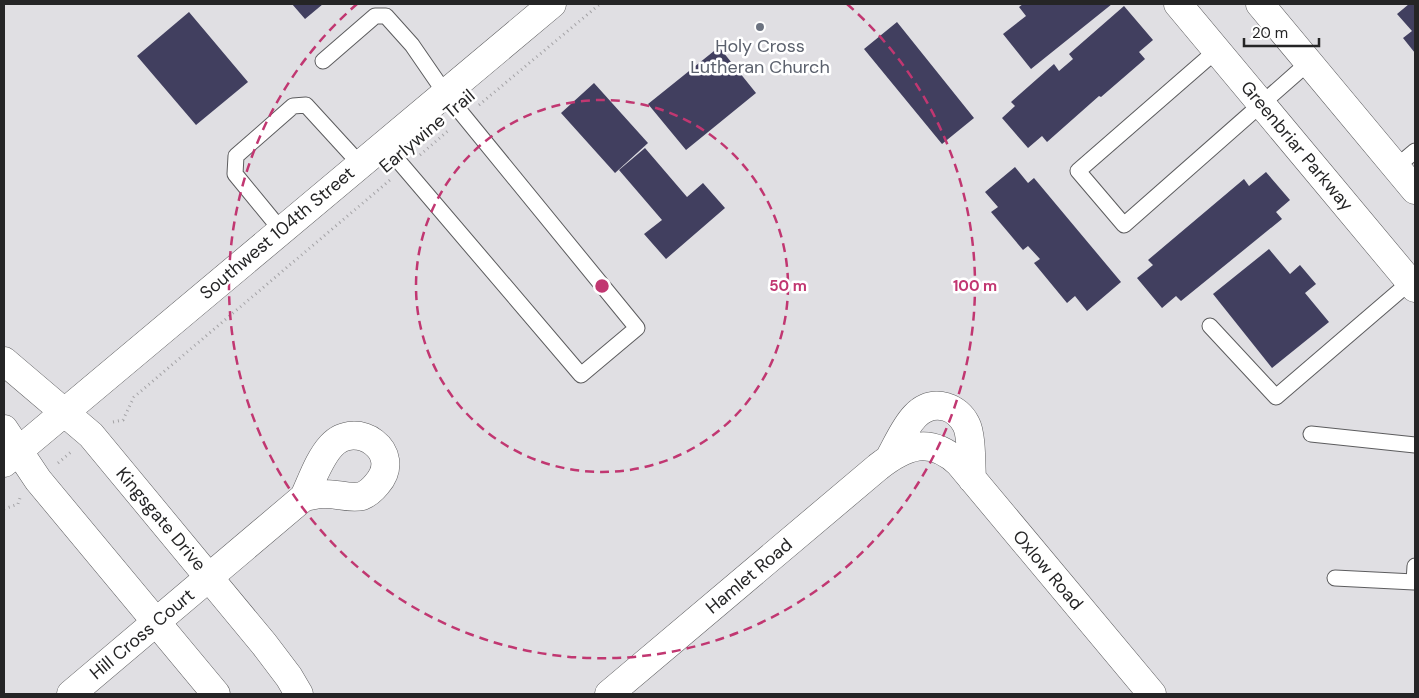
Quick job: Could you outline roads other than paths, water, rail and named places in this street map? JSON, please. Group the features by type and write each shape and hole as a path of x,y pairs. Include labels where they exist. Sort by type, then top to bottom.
{"street":[{"name":"Southwest 104th Street","path":"9,448 64,412 552,4"},
{"name":"Greenbriar Parkway","path":"1178,4 1413,285"},
{"path":"1260,4 1308,63 1406,159 1415,190"},
{"name":"Kingsgate Drive","path":"4,361 91,435 289,676 299,694"},
{"name":"Hamlet Road","path":"890,457 912,418 922,409 933,405 944,406 953,410 967,425 970,438 972,478"},
{"name":"Hamlet Road","path":"608,694 890,457 908,448 919,447 940,450"},
{"path":"9,448 38,480 216,694"},
{"name":"Oxlow Road","path":"940,450 949,454 972,478 1138,690"},
{"name":"Hill Cross Court","path":"70,694 304,497"}],"lane":[{"path":"323,61 375,16 386,16 412,45 445,93 637,328 581,374 384,144"},
{"path":"1217,50 1078,171 1124,225 1308,63"},
{"path":"281,230 235,174 236,156 293,106 306,105 360,164"},
{"path":"1210,326 1276,397 1413,285"},
{"path":"1311,434 1415,445"},
{"path":"1335,578 1414,582 1415,566"}],"place":[{"name":"Holy Cross Lutheran Church","path":"760,27"}]}
